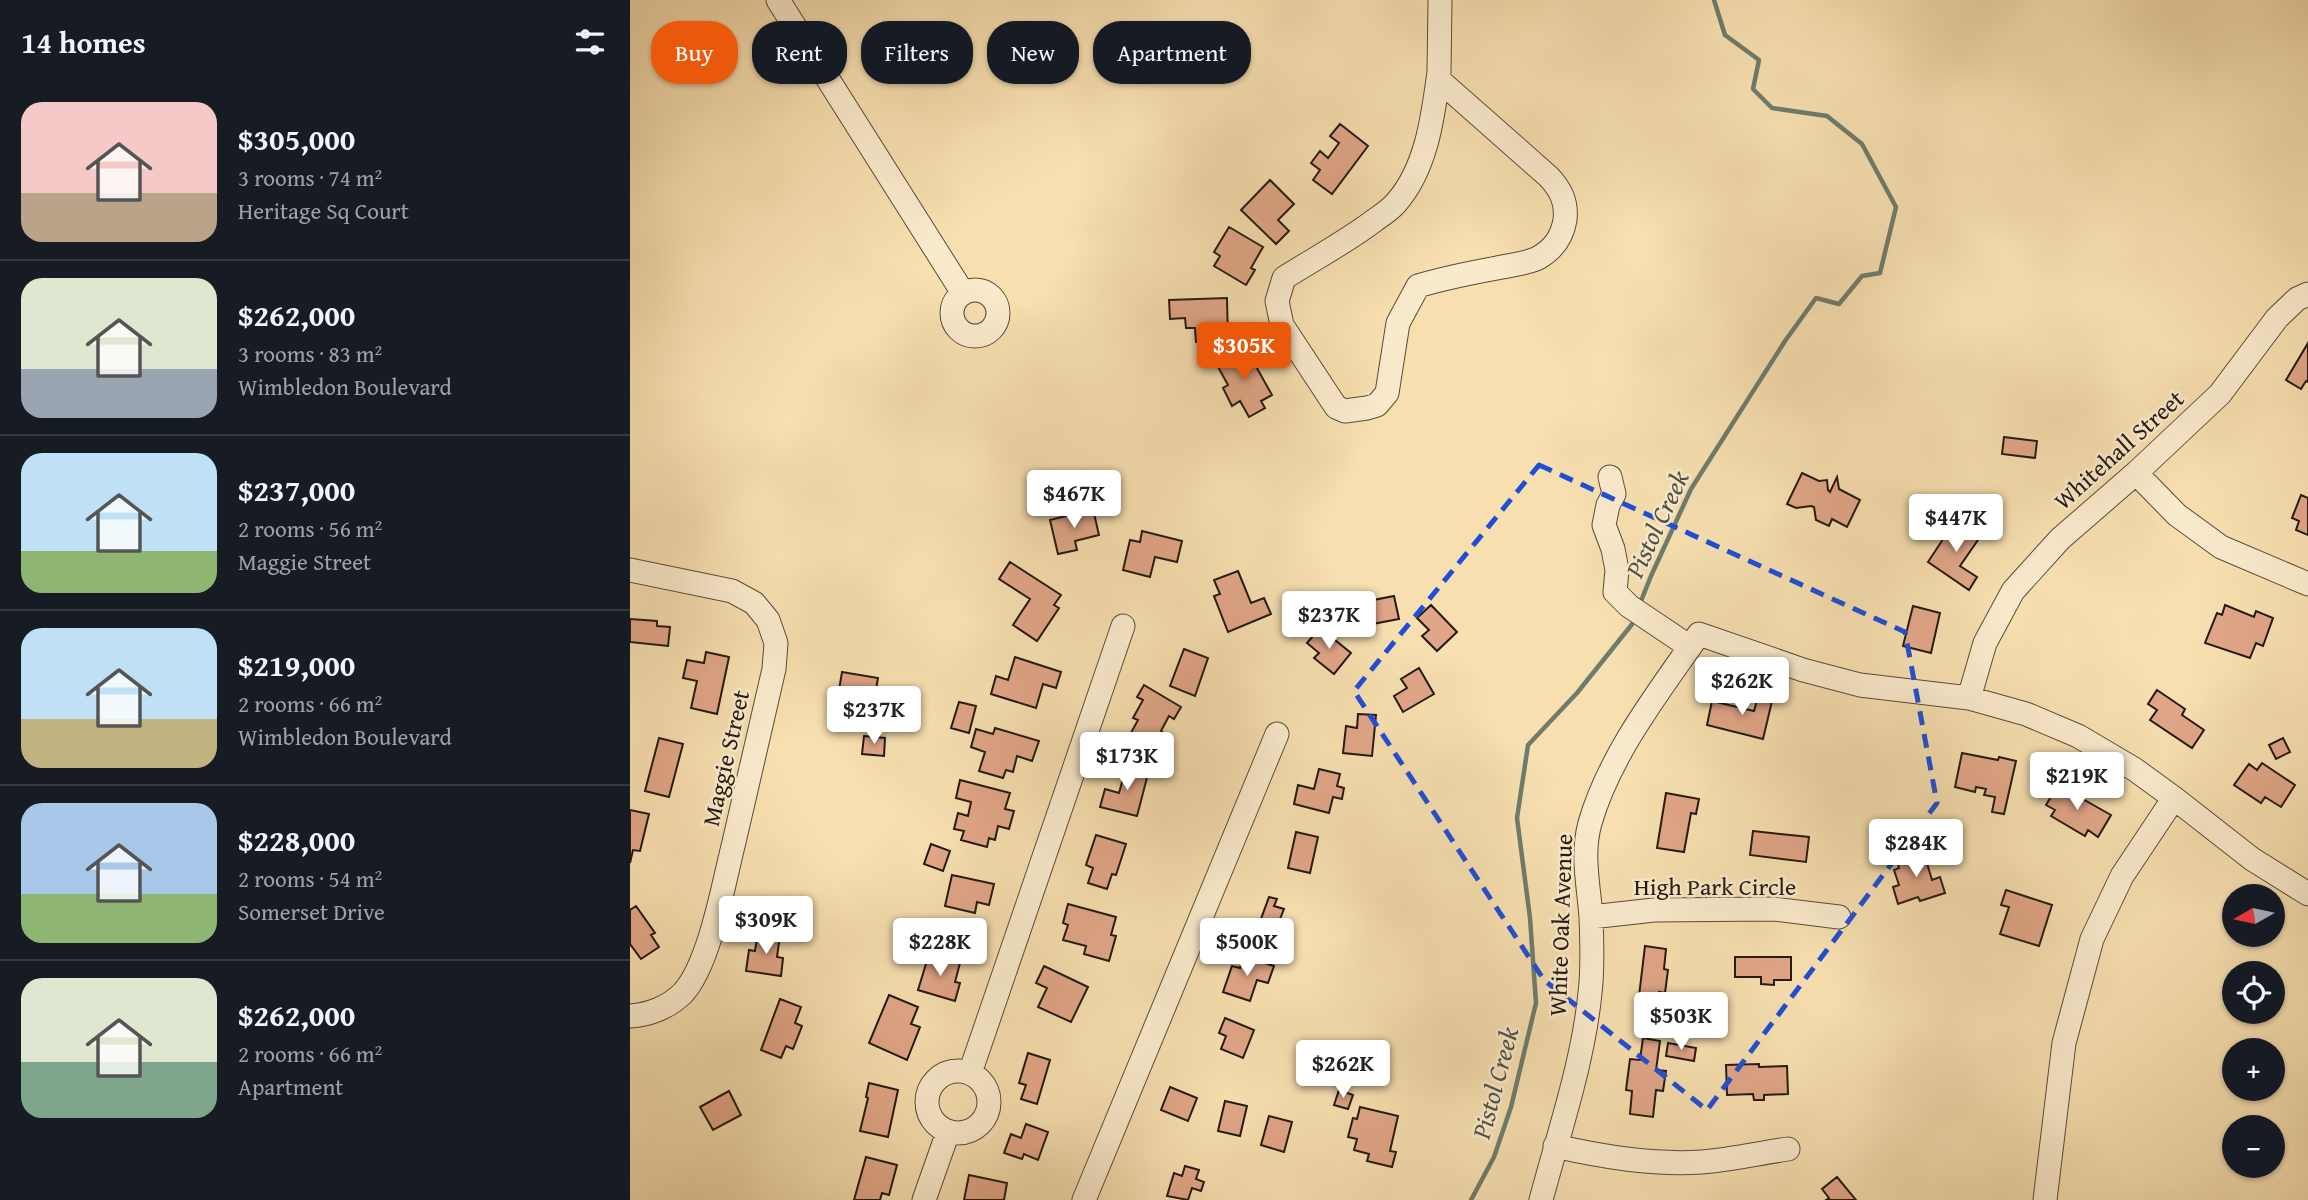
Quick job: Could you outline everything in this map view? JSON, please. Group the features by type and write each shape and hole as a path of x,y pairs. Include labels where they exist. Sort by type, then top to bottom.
{"street":[{"path":"778,0 963,293"},
{"path":"1438,79 1561,190 1565,202 1562,235 1558,242 1538,258 1418,286 1398,323 1387,393 1377,405 1345,411 1336,407 1282,325 1277,301 1284,278 1354,235 1396,204 1416,172 1434,115 1438,79 1440,0"},
{"name":"Whitehall Street","path":"1969,698 1985,643 2013,592 2060,539 2136,473 2220,394 2277,318 2297,299 2308,295"},
{"path":"2136,473 2177,515 2221,547 2308,584"},
{"path":"1610,477 1614,494 1608,505 1604,525 1617,570 1615,592 1629,606 1650,620 1694,640 1803,670 1860,685 1969,698 2026,715 2078,736 2134,769 2252,859 2308,894"},
{"name":"Maggie Street","path":"630,570 732,591 754,603 768,620 776,643 774,669 714,924 694,977 683,993 668,1005 642,1015 630,1016"},
{"path":"970,1073 1123,626"},
{"name":"White Oak Avenue","path":"1541,1200 1580,1054 1590,992 1591,918 1584,866 1590,825 1613,768 1630,737 1694,640"},
{"path":"1084,1200 1277,734"},
{"path":"2045,1200 2064,1043 2092,939 2122,876 2174,798"},
{"name":"High Park Circle","path":"1591,918 1654,910 1761,909 1839,917"},
{"path":"953,1071 970,1073 982,1082 989,1097 987,1113 978,1126 964,1133 948,1132 934,1123 930,1115 927,1108 928,1091 938,1078 953,1071"},
{"path":"924,1200 948,1132"},
{"path":"1555,1146 1612,1158 1665,1163 1704,1162 1788,1149"}],"highlighted area":[{"path":"1539,465 1905,632 1937,803 1707,1110 1544,980 1354,691"}],"building":[{"path":"1340,124 1368,146 1332,194 1313,180 1320,170 1311,163 1320,151 1328,158 1339,143 1330,136"},
{"path":"1270,180 1294,204 1278,220 1289,231 1276,244 1241,210"},
{"path":"1229,227 1263,247 1251,268 1255,270 1246,285 1214,266 1220,256 1214,252"},
{"path":"1227,298 1228,341 1196,342 1195,328 1186,328 1185,318 1170,319 1169,300"},
{"path":"2308,343 2308,382 2306,381 2301,389 2286,380"},
{"path":"1244,345 1272,395 1261,401 1265,408 1249,417 1240,401 1232,406 1223,388 1228,385 1218,367 1227,362 1224,356"},
{"path":"2004,437 2037,441 2035,458 2002,454"},
{"path":"1802,473 1819,481 1827,480 1830,492 1837,477 1839,489 1860,500 1847,527 1832,519 1829,526 1816,520 1814,507 1796,508 1787,504"},
{"path":"2301,495 2308,498 2308,535 2296,530 2299,521 2292,518"},
{"path":"1093,509 1099,535 1075,541 1077,550 1058,554 1050,520"},
{"path":"1955,521 1980,537 1960,566 1977,577 1969,590 1928,562"},
{"path":"1142,531 1182,541 1177,562 1155,557 1150,577 1123,570 1130,540 1140,542"},
{"path":"1010,562 1061,595 1054,605 1059,608 1037,641 1013,625 1030,599 999,579"},
{"path":"1238,571 1251,603 1264,598 1271,614 1228,632 1214,596 1220,594 1214,580"},
{"path":"1394,596 1399,619 1362,626 1358,603"},
{"path":"1431,605 1457,632 1437,651 1422,636 1429,630 1417,618"},
{"path":"2225,605 2254,617 2256,611 2273,618 2263,646 2256,643 2250,658 2205,643 2217,613 2222,615"},
{"path":"1913,606 1940,613 1931,653 1903,646"},
{"path":"630,619 657,621 657,626 670,627 668,646 630,642"},
{"path":"1320,628 1351,653 1334,674 1314,658 1319,653 1307,643"},
{"path":"1184,649 1208,658 1195,696 1170,686"},
{"path":"706,652 729,657 717,714 691,708 697,681 683,678 687,660 704,663"},
{"path":"1015,657 1061,672 1056,688 1043,684 1036,708 991,694 996,676 1008,680"},
{"path":"1419,668 1434,694 1403,712 1394,696 1407,688 1401,679"},
{"path":"842,672 878,678 875,695 862,693 860,707 867,708 865,720 857,719 855,730 833,727"},
{"path":"1144,685 1181,707 1174,719 1169,716 1161,731 1167,735 1155,756 1127,740 1138,720 1133,718 1143,700 1137,697"},
{"path":"2157,690 2185,709 2182,715 2204,730 2192,748 2150,720 2157,710 2148,704"},
{"path":"1759,693 1773,697 1763,739 1707,725 1712,701 1754,711"},
{"path":"959,702 976,706 969,733 951,728"},
{"path":"1358,714 1376,715 1372,756 1343,753 1346,726 1357,728"},
{"path":"995,728 1039,741 1032,761 1017,756 1013,772 1006,770 1003,778 979,771 985,752 971,747 976,729 993,734"},
{"path":"864,736 885,738 884,756 862,754"},
{"path":"659,738 683,744 669,797 645,791"},
{"path":"2283,738 2290,752 2276,759 2269,745"},
{"path":"1962,753 2016,761 2004,814 1992,812 1995,797 1984,795 1986,789 1976,787 1975,792 1955,787"},
{"path":"2262,763 2295,785 2281,807 2265,797 2261,803 2234,785 2249,764 2257,770"},
{"path":"1127,764 1149,770 1137,816 1100,807 1105,789 1119,793"},
{"path":"1319,769 1340,774 1337,786 1344,788 1342,799 1333,797 1329,813 1294,804 1298,785 1314,789"},
{"path":"960,780 1010,793 1005,809 1014,811 1009,829 998,826 995,840 989,838 987,847 961,840 964,831 954,829 958,813 968,816 971,802 956,798"},
{"path":"2058,785 2111,815 2098,837 2088,830 2085,836 2051,816 2055,810 2046,805"},
{"path":"1666,793 1699,799 1696,814 1691,813 1684,852 1657,848"},
{"path":"630,810 649,814 640,851 633,850 630,863"},
{"path":"1753,831 1809,837 1806,862 1750,855"},
{"path":"1296,832 1318,837 1310,873 1288,868"},
{"path":"1096,835 1126,844 1116,875 1112,874 1107,889 1088,883 1093,868 1086,865"},
{"path":"931,844 950,851 943,871 924,864"},
{"path":"1923,850 1932,880 1940,877 1945,893 1920,901 1918,897 1898,904 1893,887 1899,885 1894,870 1899,868 1896,859"},
{"path":"952,875 994,884 989,905 977,902 975,913 945,906"},
{"path":"2006,890 2052,905 2039,946 2000,934 2009,907 2001,905"},
{"path":"1269,897 1277,899 1274,906 1284,909 1278,924 1291,928 1285,943 1272,938 1270,944 1254,938"},
{"path":"1068,904 1116,917 1111,935 1116,936 1109,961 1084,954 1086,946 1063,940 1068,925 1063,923"},
{"path":"636,906 655,933 651,935 659,947 641,959 630,944 630,910"},
{"path":"758,932 780,935 777,957 783,958 781,976 746,971 749,950 755,951"},
{"path":"1645,946 1666,949 1664,969 1668,970 1665,993 1659,992 1656,1016 1637,1013"},
{"path":"929,954 960,963 955,982 960,983 955,1001 918,990"},
{"path":"1244,956 1274,966 1268,983 1257,980 1250,1001 1223,992 1232,966 1240,968"},
{"path":"1735,957 1791,957 1791,980 1774,980 1774,985 1761,984 1761,977 1735,977"},
{"path":"1044,966 1088,987 1071,1022 1038,1007 1047,988 1036,983"},
{"path":"889,995 918,1007 911,1024 920,1027 907,1060 869,1043"},
{"path":"780,999 801,1007 795,1023 802,1026 793,1049 786,1046 781,1058 761,1050"},
{"path":"1225,1018 1254,1030 1243,1058 1221,1049 1226,1036 1219,1033"},
{"path":"1643,1038 1660,1041 1656,1070 1666,1071 1663,1091 1656,1090 1653,1117 1630,1114 1632,1091 1626,1090 1630,1059 1640,1060"},
{"path":"1668,1043 1696,1048 1694,1061 1666,1056"},
{"path":"1028,1053 1050,1060 1037,1104 1021,1099 1026,1085 1019,1083"},
{"path":"1759,1064 1759,1067 1787,1066 1788,1094 1764,1095 1764,1100 1754,1100 1753,1094 1727,1095 1726,1065"},
{"path":"869,1083 898,1090 888,1137 860,1131"},
{"path":"1170,1087 1197,1098 1188,1121 1161,1110"},
{"path":"1339,1090 1353,1095 1348,1109 1334,1105"},
{"path":"729,1091 741,1115 713,1130 700,1107"},
{"path":"1225,1101 1247,1106 1240,1136 1218,1131"},
{"path":"1360,1107 1398,1116 1390,1151 1396,1152 1392,1167 1367,1161 1369,1154 1354,1150 1357,1139 1348,1137 1353,1118 1357,1119"},
{"path":"1269,1116 1292,1122 1284,1152 1261,1145"},
{"path":"1026,1124 1048,1132 1038,1160 1024,1154 1022,1159 1004,1153 1011,1134 1021,1138"},
{"path":"866,1157 897,1165 889,1195 882,1193 880,1200 854,1200"},
{"path":"1185,1166 1199,1170 1196,1179 1204,1182 1201,1191 1192,1188 1188,1200 1167,1196 1174,1173 1182,1176"},
{"path":"969,1175 1007,1183 1004,1200 964,1200"},
{"path":"1837,1177 1856,1200 1826,1200 1829,1198 1822,1189"}],"waterway":[{"name":"Pistol Creek","path":"1639,606 1691,489 1785,341 1816,298 1839,304 1862,276 1880,273 1896,207 1862,144 1827,116 1772,108 1753,89 1759,60 1725,35 1714,0"},
{"name":"Pistol Creek","path":"1471,1200 1494,1157 1511,1107 1536,1003 1530,918 1517,818 1528,745 1577,693 1635,618"}]}
